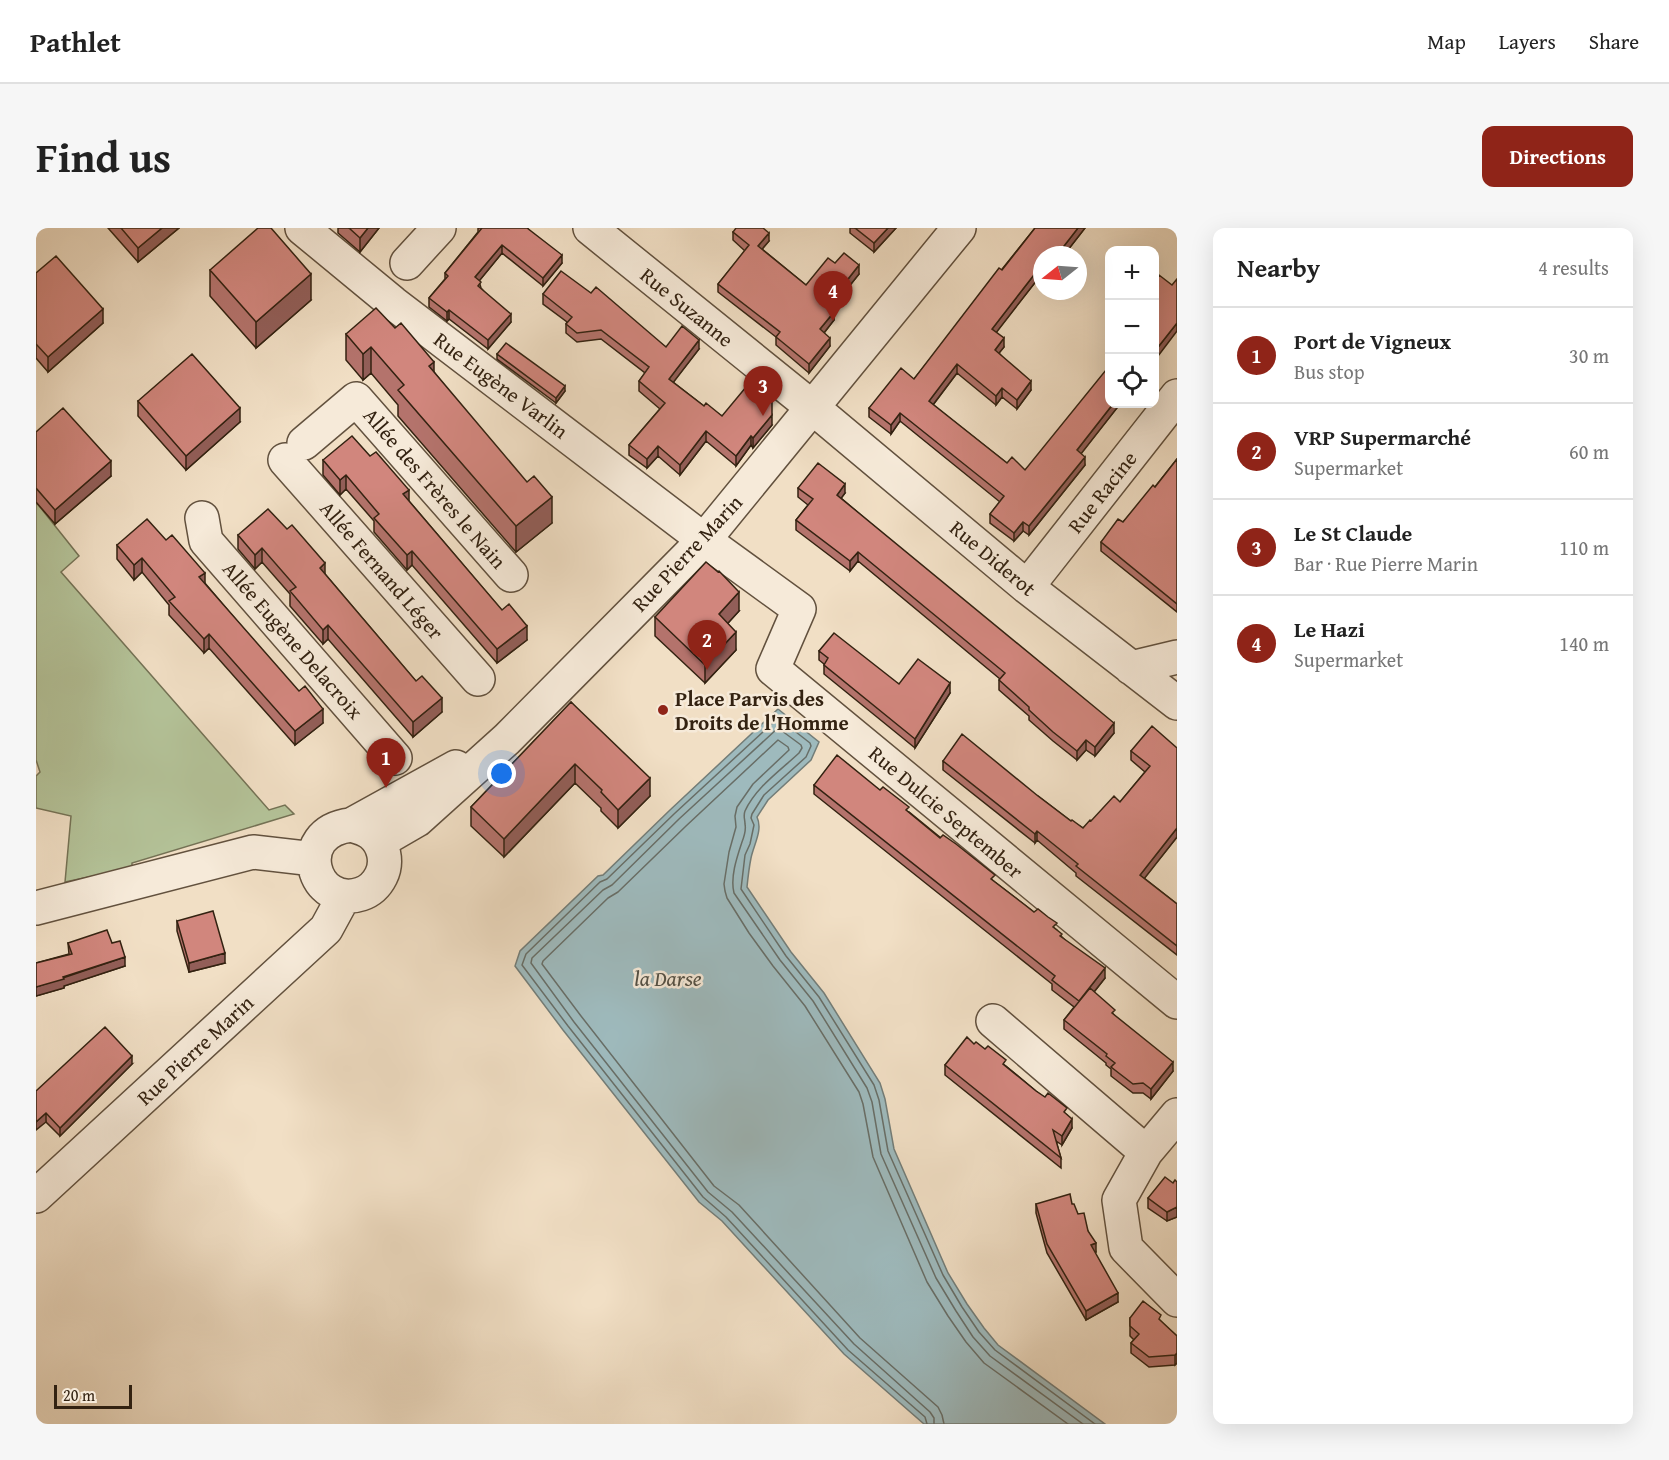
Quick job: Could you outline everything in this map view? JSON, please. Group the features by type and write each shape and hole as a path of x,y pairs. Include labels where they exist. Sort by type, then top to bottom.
{"street":[{"name":"Rue Eugène Varlin","path":"302,228 393,303 704,540"},
{"path":"407,263 439,228"},
{"name":"Rue Suzanne","path":"590,228 813,408"},
{"name":"Rue Pierre Marin","path":"379,842 417,820 507,739 704,540 958,228"},
{"name":"Rue Racine","path":"1027,587 1177,396"},
{"name":"Allée des Frères le Nain","path":"295,451 356,399 511,575"},
{"name":"Rue Diderot","path":"813,408 1027,587 1177,703"},
{"name":"Allée Fernand Léger","path":"295,451 478,679"},
{"name":"Allée Eugène Delacroix","path":"202,518 206,541 395,758"},
{"name":"Rue Dulcie September","path":"704,540 799,609 772,669 1177,1002"},
{"path":"1131,668 1177,657"},
{"path":"351,825 372,833 384,853 385,864 382,875 375,885 355,896 344,896 334,893 319,879 314,859 321,839 330,831 351,825 507,739"},
{"path":"36,908 253,852 314,859"},
{"name":"Rue Pierre Marin","path":"36,1196 326,929 344,896"},
{"path":"993,1021 1146,1152"},
{"path":"1177,1115 1146,1152 1119,1200 1126,1248 1177,1300"}],"green space":[{"path":"36,502 79,556 61,572 269,810 285,805 294,814 132,863 132,868 65,882 71,816 36,808 36,776 40,772 36,760"}],"water":[{"name":"la Darse","path":"778,709 819,742 811,760 768,800 757,817 759,832 751,858 747,887 791,952 824,993 880,1083 894,1149 948,1273 967,1304 998,1345 1105,1424 924,1424 844,1354 722,1221 699,1202 515,966 520,951"}],"building":[{"path":"121,228 162,228 138,248"},
{"path":"258,228 271,228 311,274 256,322 210,270"},
{"path":"349,228 368,228 360,238"},
{"path":"482,228 527,228 562,255 543,278 502,245 475,277 481,282 478,286 511,314 488,340 449,310 447,312 429,298 448,276 445,273"},
{"path":"736,228 763,228 769,233 758,246 806,285 828,258 835,263 844,253 859,265 827,306 834,312 820,329 830,338 809,364 776,337 780,332 718,284 749,245 733,232"},
{"path":"855,228 888,228 874,243"},
{"path":"1035,228 1078,228 1064,246 1033,246 1033,276 992,329 1004,338 995,350 1031,381 1017,400 1002,388 996,396 957,364 929,401 1007,463 1012,457 1025,470 1105,371 1105,408 1110,408 1077,450 1085,457 1029,526 1023,522 1014,533 990,514 1004,496 900,413 891,425 869,408 901,368 914,379 999,268 1002,270"},
{"path":"56,256 103,309 48,357 36,344 36,273"},
{"path":"561,271 591,293 596,287 666,347 682,326 699,340 669,379 704,406 706,403 722,416 751,381 772,398 772,415 753,438 751,436 736,456 706,431 680,465 658,446 647,459 629,445 665,403 639,381 649,367 601,330 577,333 566,324 572,317 543,294"},
{"path":"1159,275 1172,285 1177,279 1177,323 1159,346"},
{"path":"376,308 395,328 401,323 434,362 429,366 527,482 534,476 552,497 516,526 398,390 404,385 371,347 363,354 346,334"},
{"path":"506,343 565,386 556,398 497,354"},
{"path":"192,354 240,408 186,456 138,401"},
{"path":"63,408 111,461 55,510 36,488 36,432"},
{"path":"352,436 370,456 376,452 409,490 403,494 502,610 509,604 527,626 497,649 412,551 407,555 374,518 379,514 346,475 340,480 323,460"},
{"path":"1177,459 1177,604 1101,542 1118,519 1123,522"},
{"path":"818,463 845,484 837,495 1114,723 1095,747 1086,740 1077,751 1053,732 999,680 1005,673 858,552 850,561 796,520 813,499 798,488"},
{"path":"268,509 287,529 292,525 325,563 320,568 416,681 422,676 442,698 413,722 328,625 323,630 290,591 296,587 262,548 255,555 238,535"},
{"path":"147,519 166,540 172,535 205,573 199,577 299,691 305,686 323,709 295,731 209,634 204,639 169,601 175,597 142,558 134,565 117,545"},
{"path":"706,562 719,571 739,592 719,614 736,632 705,665 655,617"},
{"path":"834,633 899,684 918,659 950,683 915,739 824,665 828,658 819,651"},
{"path":"571,702 650,778 618,810 601,792 602,790 575,764 504,839 471,807"},
{"path":"1152,726 1177,748 1177,828 1140,875 1177,904 1177,946 1076,866 1078,864 1037,831 1035,834 943,761 962,734 1038,796 1083,828 1114,796 1120,802 1150,766 1131,751"},
{"path":"837,755 880,790 883,787 909,807 906,810 940,838 943,835 995,875 991,879 1034,912 1038,909 1057,923 1053,927 1062,934 1060,936 1105,968 1079,1001 1052,980 1055,976 814,785"},
{"path":"213,911 225,953 189,963 177,921"},
{"path":"107,930 112,943 120,941 125,957 36,987 36,963 72,954 68,943"},
{"path":"1090,988 1115,1010 1112,1013 1173,1062 1151,1089 1143,1083 1133,1084 1111,1067 1115,1063 1106,1056 1107,1054 1064,1020"},
{"path":"105,1027 132,1056 60,1128 46,1113 36,1122 36,1091"},
{"path":"967,1037 974,1044 976,1042 985,1049 988,1046 1006,1060 1003,1064 1036,1091 1045,1097 1048,1093 1067,1108 1064,1112 1072,1119 1062,1136 1053,1130 1061,1158 945,1065"},
{"path":"1165,1177 1173,1183 1175,1180 1177,1182 1177,1207 1167,1212 1148,1198"},
{"path":"1070,1194 1072,1204 1078,1214 1084,1213 1088,1231 1096,1243 1091,1245 1118,1293 1086,1311 1047,1244 1036,1204"},
{"path":"1143,1301 1161,1315 1159,1319 1177,1336 1175,1355 1149,1357 1131,1343 1139,1334 1130,1326 1130,1318"}],"place":[{"name":"Le Hazi","path":"833,321"},
{"name":"Le St Claude","path":"763,416"},
{"name":"VRP Supermarché","path":"707,670"},
{"name":"Place Parvis des Droits de l'Homme","path":"663,710"},
{"name":"Port de Vigneux","path":"386,788"}]}
